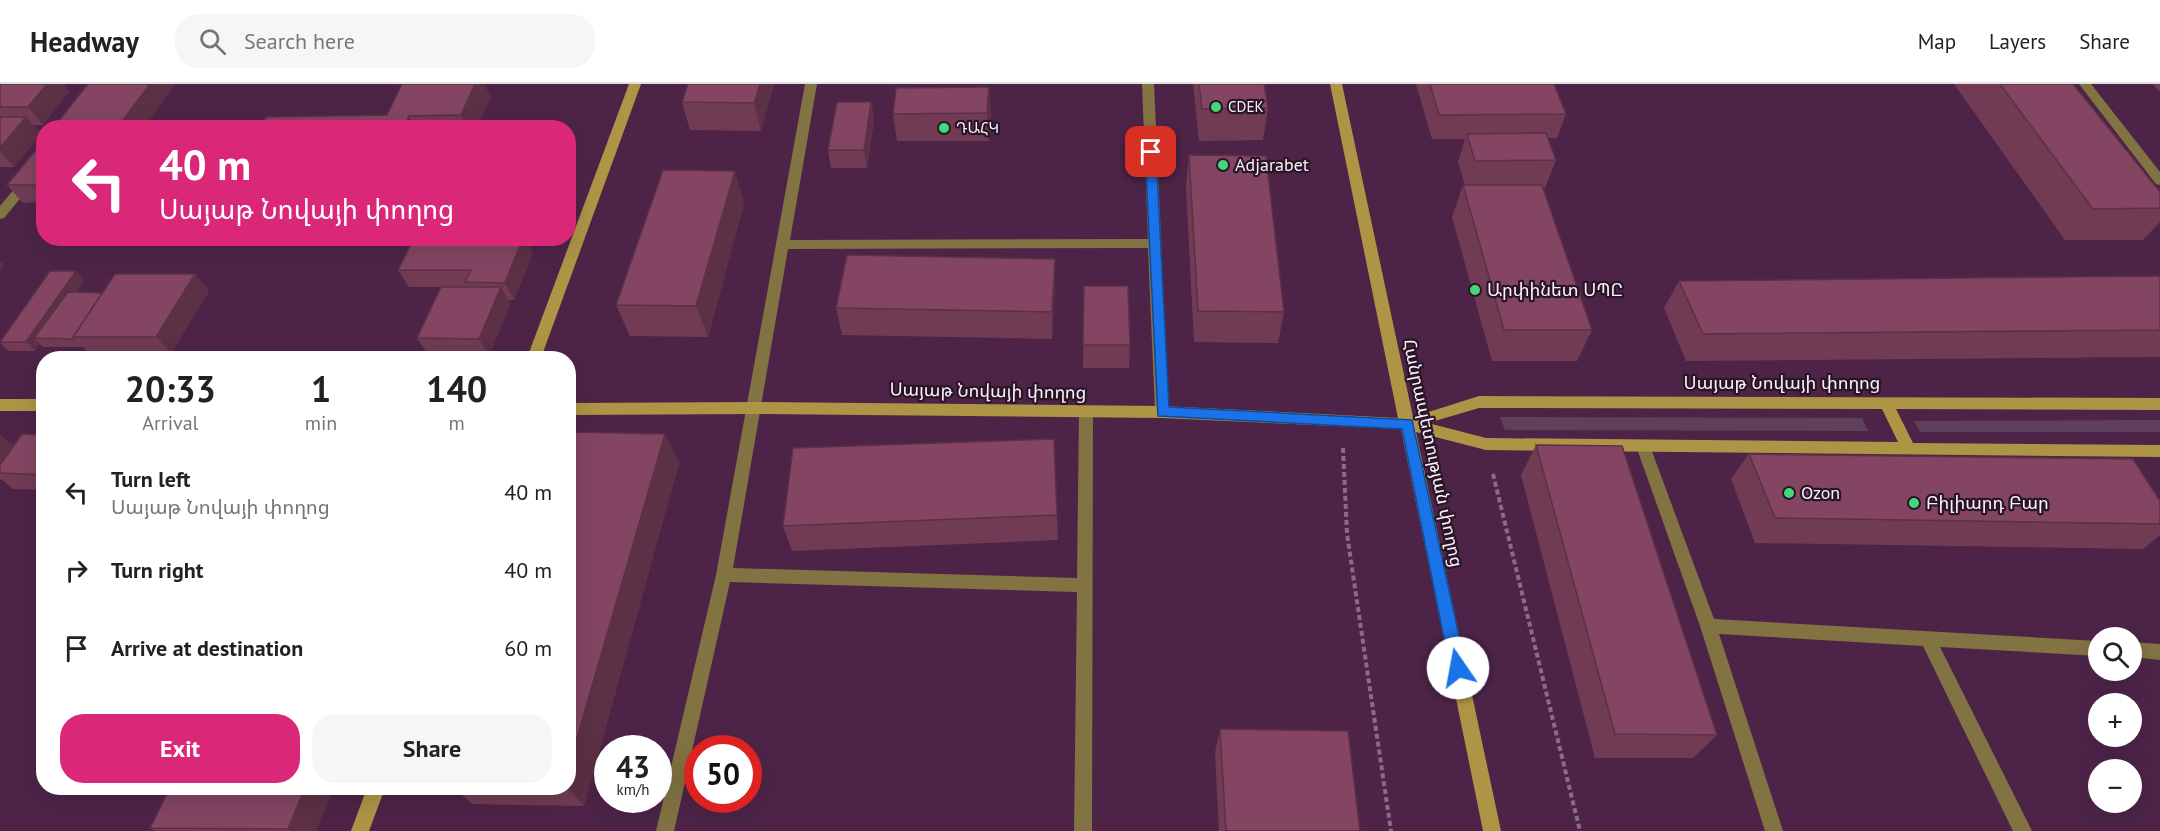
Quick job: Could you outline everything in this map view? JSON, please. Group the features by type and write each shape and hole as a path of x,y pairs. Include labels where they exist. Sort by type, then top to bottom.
{"street":[{"path":"576,244 635,84"},
{"path":"665,831 724,575 811,84"},
{"path":"1148,84 1162,412"},
{"name":"Հանրապետության փողոց","path":"1336,84 1492,831"},
{"path":"2085,84 2160,181"},
{"path":"0,215 36,171"},
{"path":"782,245 1155,243"},
{"path":"537,351 575,246"},
{"name":"Սայաթ Նովայի փողոց","path":"1407,424 1479,402 2160,404"},
{"path":"1886,403 1909,449"},
{"path":"0,405 36,405"},
{"name":"Սայաթ Նովայի փողոց","path":"576,410 754,408 1162,412 1407,424 1486,444 2160,451"},
{"path":"1083,831 1086,411"},
{"path":"1643,446 1708,626 1774,831"},
{"path":"724,575 1085,585"},
{"path":"1708,626 2088,647"},
{"path":"1928,639 2023,831"},
{"path":"2142,651 2160,652"},
{"path":"360,831 373,795"}],"path":[{"path":"1342,420 1347,534 1391,831"},
{"path":"1486,444 1581,831"}],"shaded area":[{"path":"1500,417 1862,418 1868,431 1505,430"},
{"path":"2160,420 2160,432 1920,432 1914,421"}],"building":[{"path":"0,84 47,84 28,107 0,107"},
{"path":"88,84 150,84 123,120 59,120"},
{"path":"402,84 475,84 461,115 409,116 407,120 264,120 266,117 387,115"},
{"path":"688,84 760,84 754,103 682,102"},
{"path":"1199,84 1264,84 1268,108 1202,109"},
{"path":"1430,84 1554,84 1566,114 1439,115"},
{"path":"2000,84 2073,84 2160,192 2160,208 2093,209"},
{"path":"989,87 987,113 893,114 896,88"},
{"path":"837,102 871,102 864,150 828,150"},
{"path":"0,117 26,117 0,148"},
{"path":"1546,133 1556,160 1475,161 1467,134"},
{"path":"36,150 36,185 7,185"},
{"path":"1189,155 1266,156 1284,312 1198,311"},
{"path":"663,170 735,171 696,306 616,305"},
{"path":"1463,185 1542,185 1592,330 1504,330"},
{"path":"410,246 520,246 505,283 465,282 471,270 398,270"},
{"path":"847,255 1055,259 1052,312 836,308"},
{"path":"50,271 76,271 26,342 0,342"},
{"path":"115,274 195,274 156,337 73,337"},
{"path":"2160,276 2160,330 1703,334 1679,281"},
{"path":"1084,286 1128,286 1130,345 1083,345"},
{"path":"441,287 501,287 479,339 417,338"},
{"path":"68,292 102,293 73,337 74,339 34,338"},
{"path":"576,432 665,434 576,741"},
{"path":"22,434 36,435 36,475 0,473 0,465"},
{"path":"1054,439 1057,515 783,526 793,448"},
{"path":"1536,445 1622,446 1717,735 1615,734"},
{"path":"1749,454 2133,459 2160,501 2160,524 1775,518"},
{"path":"1220,729 1348,731 1360,831 1226,831"},
{"path":"166,795 302,795 288,829 150,828"}],"place":[{"name":"CDEK","path":"1216,107"},
{"name":"ԴԱՀԿ","path":"944,128"},
{"name":"Adjarabet","path":"1223,165"},
{"name":"Արփինետ ՍՊԸ","path":"1475,290"},
{"name":"Ozon","path":"1789,493"},
{"name":"Բիլիարդ Բար","path":"1914,503"}],"route":[{"path":"1151,152 1162,412 1407,424 1458,668"}]}
